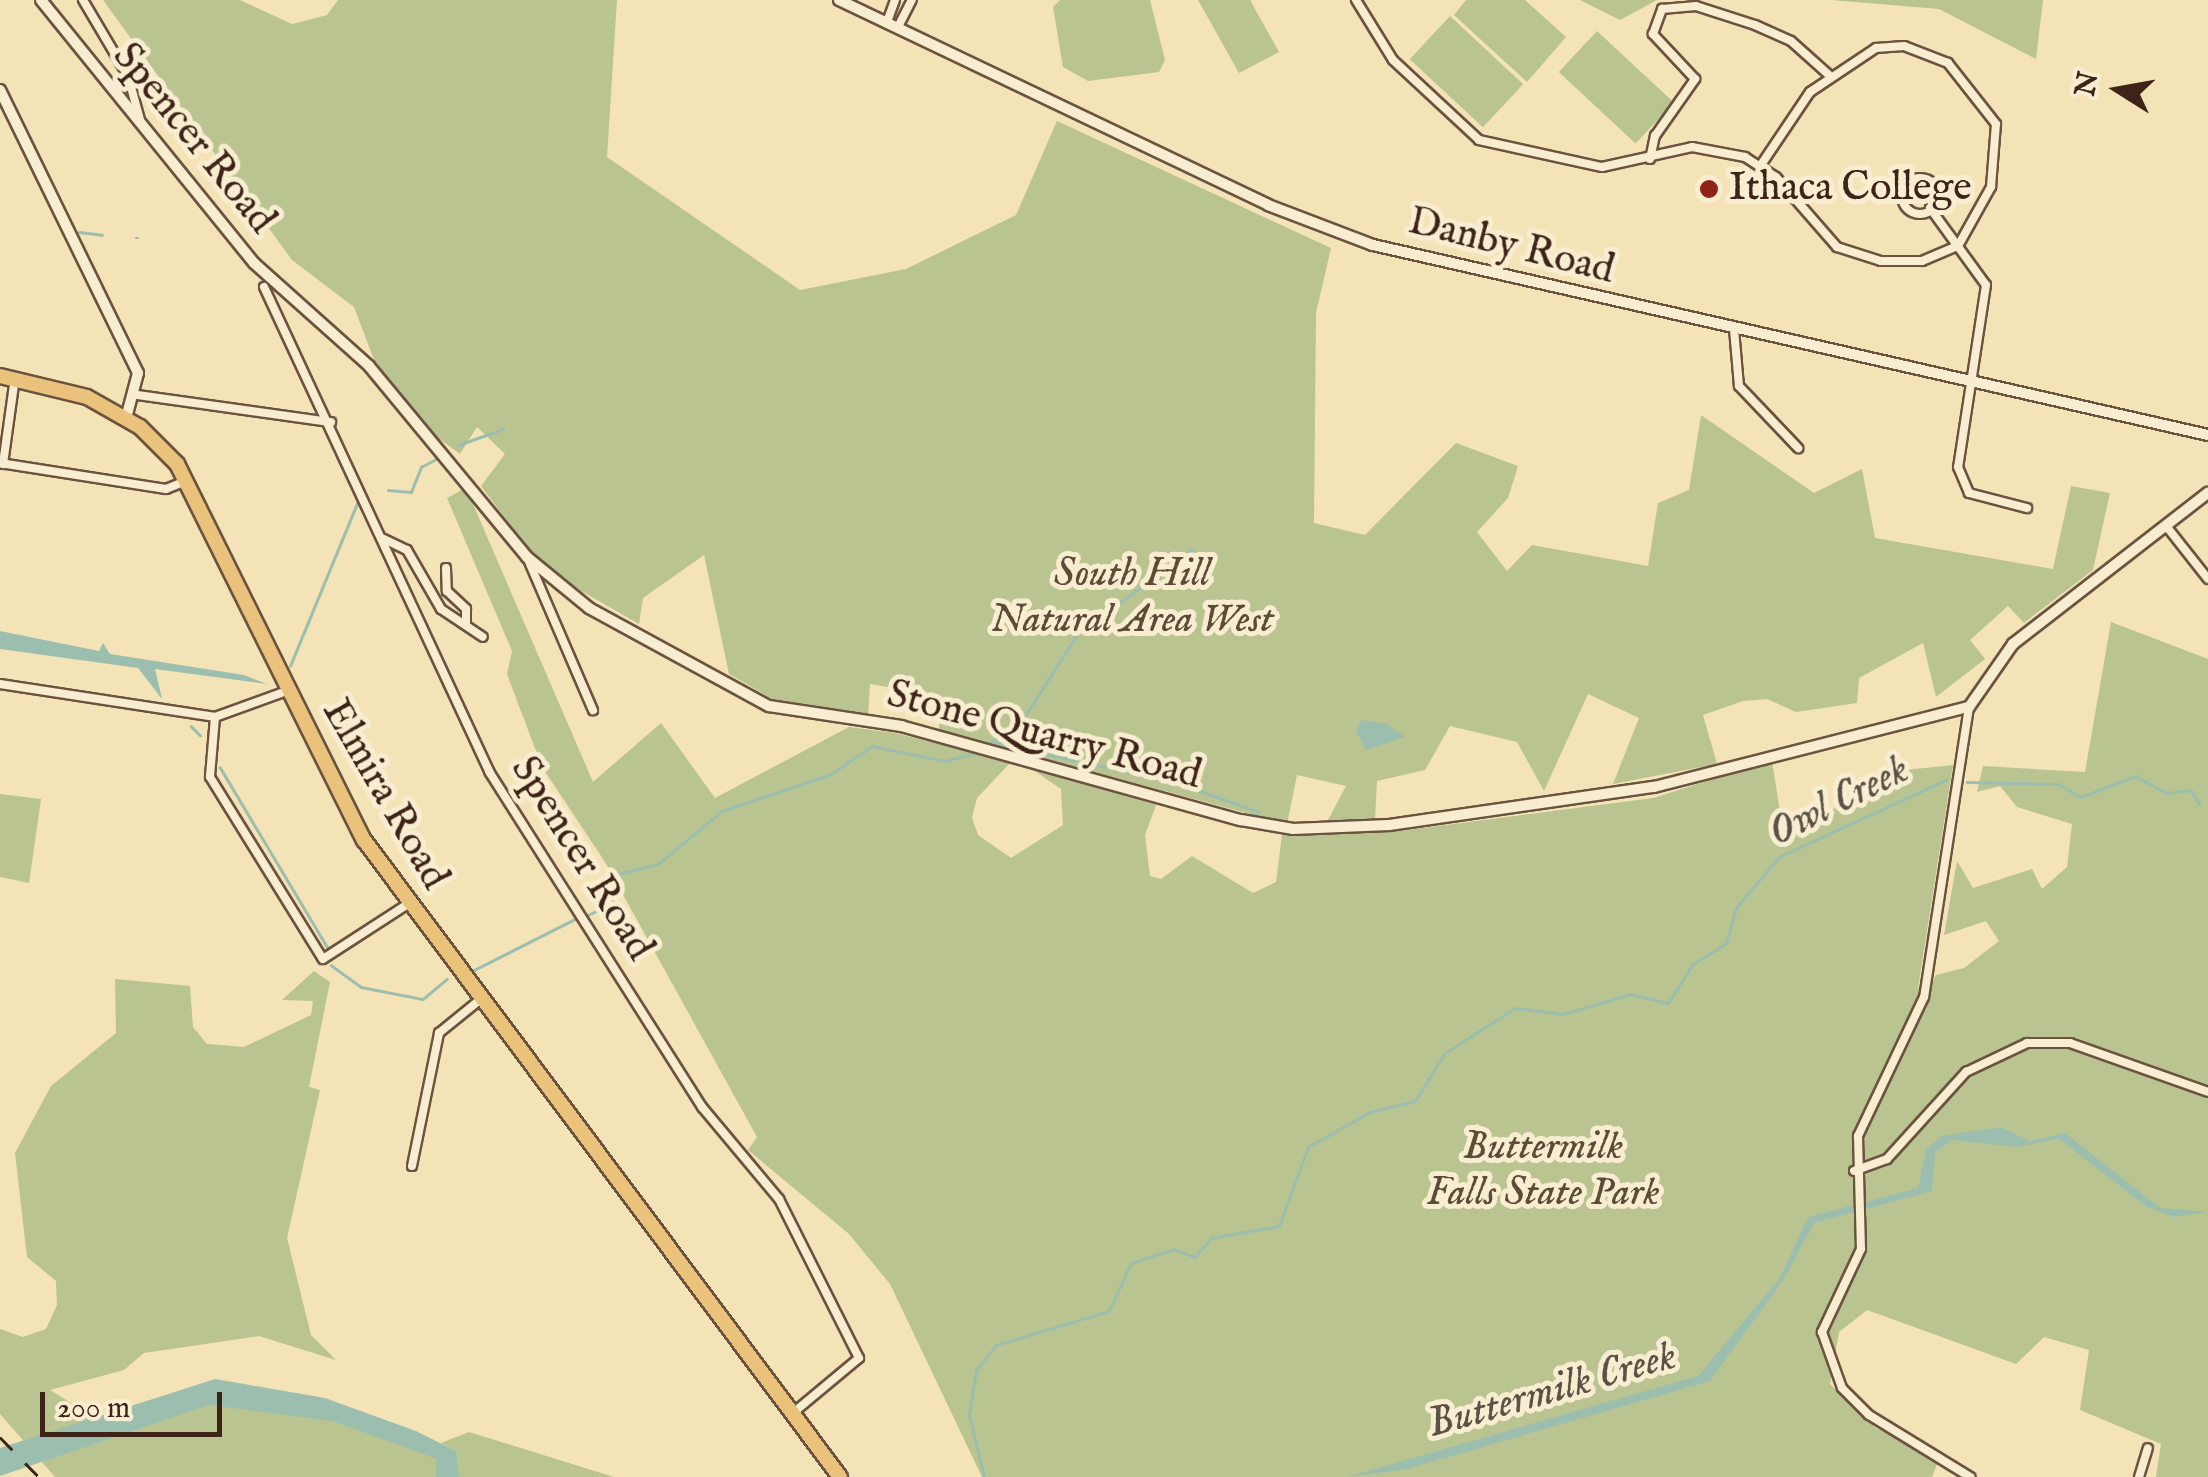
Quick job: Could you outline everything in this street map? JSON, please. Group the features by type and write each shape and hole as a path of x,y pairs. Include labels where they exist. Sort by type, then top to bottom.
{"highway":[{"name":"Elmira Road","path":"8,377 76,392 126,418 188,480 350,816 408,904 840,1477"}],"street":[{"name":"Spencer Road","path":"40,0 260,270"},
{"path":"83,0 128,76 140,120"},
{"name":"Danby Road","path":"839,0 1328,230 1734,330 2208,435"},
{"path":"892,24 894,0"},
{"path":"892,24 912,0"},
{"path":"1356,0 1394,60 1478,140 1569,164 1623,168 1692,146 1762,165 1837,247 1859,256 1922,260 1958,246 1992,187 1996,124 1968,78 1904,46 1850,58 1828,75 1762,165"},
{"path":"1650,158 1654,136 1695,79 1653,34 1662,9 1696,6 1791,41 1828,75"},
{"path":"0,90 132,359 138,396 126,418"},
{"path":"1927,176 1940,195 1930,208 1913,217 1896,198 1927,176"},
{"path":"1930,208 1986,285 1956,450 1962,480 1970,493 2027,508"},
{"name":"Stone Quarry Road","path":"260,270 369,366 527,557 589,608 770,706 901,726 1286,828 1404,823 1654,787 1969,707"},
{"name":"Spencer Road","path":"264,287 518,822 702,1107 779,1198 858,1358 793,1413"},
{"path":"1734,330 1739,386 1798,448"},
{"path":"8,377 2,464 166,489 188,480"},
{"path":"138,396 331,422"},
{"path":"1970,1477 1868,1415 1824,1349 1826,1311 1858,1260 1862,1227 1854,1171 1862,1121 1924,998 1969,707 2013,644 2208,493"},
{"path":"2168,527 2208,579"},
{"path":"384,540 407,550 434,602 484,637"},
{"path":"527,557 593,710"},
{"path":"446,568 466,624"},
{"path":"0,684 215,717 287,690"},
{"path":"215,717 210,777 323,959 408,904"},
{"path":"412,1166 439,1033 482,998"},
{"path":"1854,1171 1887,1159 1966,1072 2027,1044 2070,1042 2208,1092"},
{"path":"2139,1477 2148,1448"}],"green space":[{"name":"South Hill Natural Area West","path":"103,0 240,0 292,24 327,15 338,0 617,0 607,157 800,290 906,269 1016,215 1057,121 1331,248 1316,313 1314,523 1365,535 1456,443 1518,466 1508,498 1477,532 1507,571 1532,545 1648,566 1658,503 1689,490 1701,415 1814,493 1862,469 1875,538 2053,569 2071,486 2110,493 2093,570 2024,623 2008,606 1970,640 1985,659 1936,697 1923,643 1859,678 1857,703 1796,712 1767,699 1743,701 1703,715 1717,764 1613,784 1639,718 1588,694 1544,791 1517,742 1450,726 1425,770 1377,781 1375,820 1327,822 1346,786 1297,775 1287,824 939,730 941,696 870,684 868,716 790,709 729,674 704,555 643,598 639,624 543,569 481,486 505,454 477,427 460,454 430,432 376,365 354,307 292,260"},
{"path":"1060,0 1150,0 1165,60 1159,72 1088,81 1063,67 1053,7"},
{"path":"1198,0 1250,0 1279,52 1239,73"},
{"path":"1466,0 1525,0 1566,37 1527,82 1454,15"},
{"path":"1580,0 1657,0 1620,20"},
{"path":"1831,0 2043,0 2036,59 1939,9"},
{"path":"1450,16 1523,84 1483,127 1410,59"},
{"path":"1597,31 1674,103 1636,144 1559,72"},
{"name":"Buttermilk Falls State Park","path":"466,488 593,782 661,723 715,798 849,727 895,733 1011,762 977,798 972,818 978,835 1011,858 1063,825 1061,789 1029,767 1156,805 1145,835 1150,876 1161,879 1192,856 1253,893 1276,882 1282,835 1400,831 1653,798 1772,761 1781,818 1825,814 1896,771 1953,765 1918,988 1929,990 1936,975 1964,968 1999,941 1986,921 1944,935 1957,861 1973,888 2032,869 2042,889 2067,867 2072,824 2017,807 2000,786 1977,792 1983,766 2085,772 2111,622 2208,659 2208,1477 2156,1477 2161,1444 2080,1410 2089,1350 2044,1337 2016,1364 1867,1310 1839,1332 1830,1384 1876,1428 1939,1459 1932,1477 982,1477 890,1284 849,1234 748,1150 757,1137 605,862 542,767 507,674 512,651 447,498"},
{"path":"0,794 41,799 29,883 0,877"},
{"path":"314,971 330,982 309,1087 320,1090 287,1238 311,1335 336,1360 259,1336 144,1353 124,1370 50,1390 108,1426 211,1391 456,1451 441,1443 469,1432 614,1477 55,1477 0,1414 0,1329 23,1337 46,1329 57,1305 56,1281 27,1257 15,1153 51,1086 116,1033 115,979 190,986 193,1027 207,1044 244,1047 311,1015 313,1001 282,1000"}],"shaded area":[{"path":"0,631 99,651 103,643 110,654 244,675 267,684 155,669 162,699 138,668 0,649"},
{"path":"1361,720 1387,724 1405,737 1366,750 1356,732"},
{"path":"2000,1127 2030,1141 2065,1133 2160,1208 2208,1212 2174,1217 2147,1207 2059,1139 2016,1147 1952,1140 1935,1152 1932,1191 1814,1223 1784,1279 1710,1381 1407,1469 1347,1477 1698,1376 1780,1278 1808,1217 1918,1188 1926,1149 1942,1136"},
{"path":"215,1379 325,1398 416,1431 456,1451 459,1477 436,1477 437,1459 333,1421 209,1405 0,1476 0,1448"}],"waterway":[{"path":"79,232 102,235"},
{"path":"458,445 503,429"},
{"path":"388,490 411,492 421,467 442,456"},
{"path":"290,666 358,501"},
{"path":"990,742 1016,730 1078,633 1193,549"},
{"path":"191,726 200,735"},
{"path":"991,742 1178,783 1259,812"},
{"path":"588,915 613,903 610,876 658,864 722,811 831,774 872,746 945,761 974,753"},
{"path":"220,767 328,948"},
{"name":"Owl Creek","path":"1967,782 2058,784 2081,797 2135,776 2167,793 2191,790 2200,805"},
{"name":"Owl Creek","path":"984,1477 969,1415 976,1371 996,1345 1109,1311 1131,1263 1174,1249 1195,1257 1211,1238 1279,1226 1308,1147 1370,1112 1415,1101 1445,1053 1515,1008 1563,1014 1631,994 1668,1003 1693,964 1726,943 1736,908 1779,857 1946,780"},
{"path":"474,970 577,918"},
{"path":"331,965 361,987 423,999 447,979"}],"railway":[{"path":"0,1437 39,1477"}],"place":[{"name":"Ithaca College","path":"1709,189"}],"water label":[{"name":"Buttermilk Creek","path":"1552,1391"}]}
